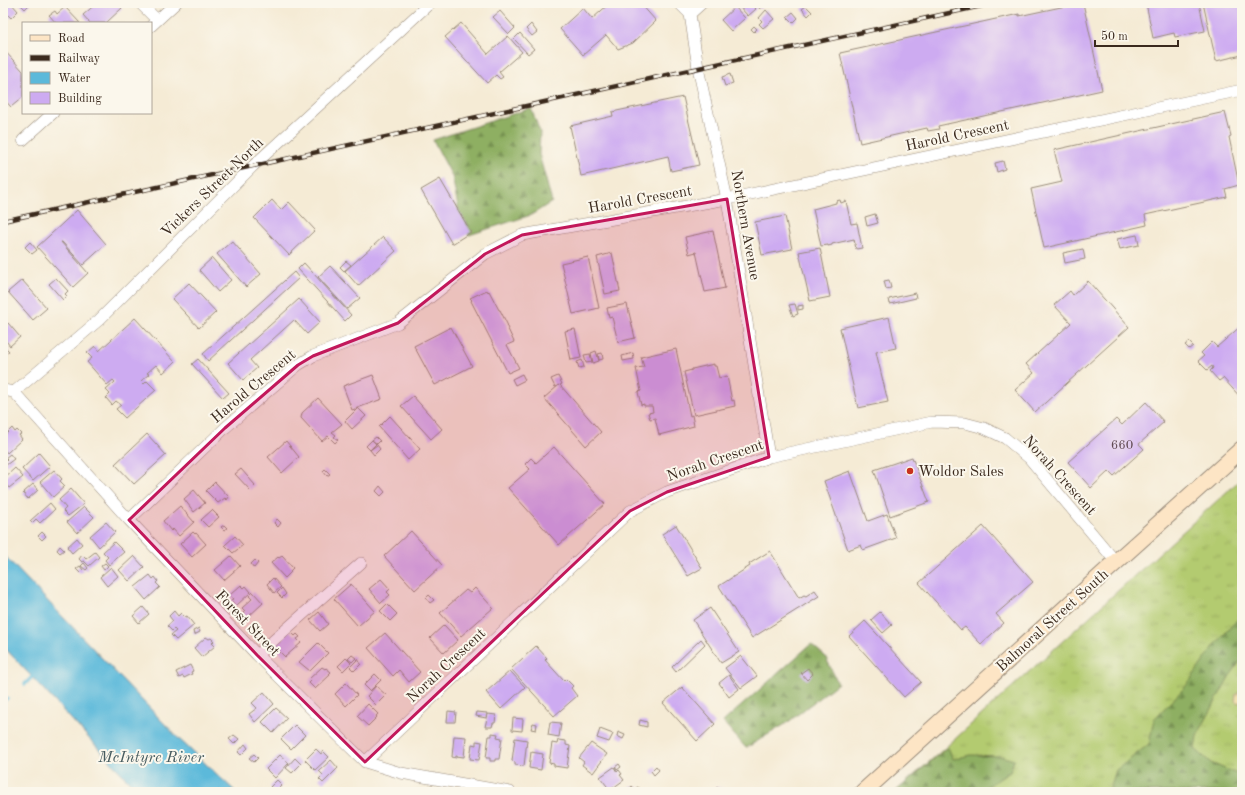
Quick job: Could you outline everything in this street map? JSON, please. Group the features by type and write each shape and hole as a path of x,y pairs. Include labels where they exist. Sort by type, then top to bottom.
{"main road":[{"name":"Balmoral Street South","path":"863,792 1242,449"}],"street":[{"path":"140,3 154,23 176,3"},
{"name":"Vickers Street North","path":"9,391 99,320 253,166 430,3"},
{"path":"679,3 690,14 702,3"},
{"name":"Northern Avenue","path":"690,14 698,68 727,200 769,457"},
{"name":"Harold Crescent","path":"130,520 225,428 298,365 313,356 398,323 485,254 522,234 727,200 1242,90"},
{"path":"23,140 52,114"},
{"name":"Forest Street","path":"9,391 257,655 365,762 401,773 510,792"},
{"name":"Norah Crescent","path":"365,762 630,511 667,492 769,457 932,422 965,423 984,428 1005,438 1029,458 1116,562"},
{"path":"257,655 361,562"}],"highlighted area":[{"path":"727,199 769,457 667,492 630,511 365,762 257,655 129,520 225,428 298,365 313,356 398,323 485,254 522,235"}],"green space":[{"path":"531,108 540,132 539,154 552,202 531,215 469,235 462,228 452,176 433,140"},
{"path":"1242,478 1242,792 895,792 955,739"},
{"path":"1242,614 1242,659 1229,677 1197,736 1195,749 1211,763 1242,776 1242,792 1109,792 1116,770 1149,744 1154,719 1186,686 1215,645"},
{"path":"811,644 825,656 838,683 787,723 746,748 723,722"},
{"path":"948,747 953,759 971,755 1000,756 1014,760 1010,772 978,792 895,792"}],"sand":[{"path":"1242,691 1242,702 1238,703 1235,701 1236,694"}],"water":[{"name":"McIntyre River","path":"3,554 179,739 236,792 139,792 3,646"}],"building":[{"path":"8,3 11,3 18,11 11,18 3,10 3,7"},
{"path":"19,3 31,3 25,9"},
{"path":"97,3 117,3 122,8 107,22 89,22 83,15"},
{"path":"610,3 640,3 656,21 633,43 618,49 606,35 583,55 560,29 583,8 592,19"},
{"path":"736,3 751,3 757,6 755,8 756,9 748,16"},
{"path":"755,3 763,3 765,5 760,9"},
{"path":"765,3 773,3 769,7"},
{"path":"1083,3 1102,90 938,126 939,129 928,131 927,128 860,143 840,53 1019,14 1019,16"},
{"path":"1146,3 1199,3 1205,31 1175,37 1174,33 1153,38"},
{"path":"1203,3 1242,3 1242,55 1216,61"},
{"path":"806,6 812,12 808,16 802,9"},
{"path":"65,7 79,22 55,22 49,15 55,11 57,14"},
{"path":"735,7 745,18 731,31 721,20"},
{"path":"766,10 774,19 763,28 759,24 762,21 759,18"},
{"path":"500,11 515,28 509,34 493,17"},
{"path":"793,12 798,18 793,23 787,17"},
{"path":"461,23 488,54 508,36 522,52 499,72 503,77 500,79 496,75 487,83 445,37"},
{"path":"531,24 537,32 532,36 526,29"},
{"path":"754,26 757,29 754,32 751,29"},
{"path":"520,33 534,49 528,54 514,39"},
{"path":"3,49 22,70 22,98 11,107 3,98"},
{"path":"730,74 733,83 725,86 722,77"},
{"path":"683,97 699,165 671,171 668,156 581,176 570,126 613,116 612,112"},
{"path":"1225,112 1231,136 1229,137 1239,185 1225,189 1227,197 1145,215 1147,225 1044,248 1031,189 1062,182 1054,150"},
{"path":"1003,161 1005,169 997,172 995,163"},
{"path":"440,179 471,232 452,244 421,190"},
{"path":"272,200 281,210 289,202 315,230 289,255 254,218"},
{"path":"840,200 841,203 846,201 851,224 857,223 862,248 856,249 854,239 828,246 821,246 813,209 836,203 836,201"},
{"path":"77,210 106,244 83,265 61,242 88,273 73,287 37,247"},
{"path":"875,214 878,223 867,226 865,217"},
{"path":"785,216 792,249 762,255 755,222"},
{"path":"713,231 725,288 705,292 696,252 689,254 685,237"},
{"path":"1137,235 1139,245 1120,249 1117,239"},
{"path":"383,237 396,251 358,286 345,271"},
{"path":"232,241 261,274 246,287 217,254"},
{"path":"30,242 37,250 32,254 25,247"},
{"path":"820,248 830,297 810,301 799,252"},
{"path":"1083,249 1085,259 1065,263 1063,253"},
{"path":"612,253 620,291 605,294 597,257"},
{"path":"588,257 599,308 573,314 561,263"},
{"path":"212,258 231,280 218,292 199,270"},
{"path":"346,261 351,265 344,271 340,267"},
{"path":"304,263 351,315 345,321 298,269"},
{"path":"330,266 360,298 347,309 318,277"},
{"path":"294,272 299,278 208,361 203,354"},
{"path":"56,278 68,291 65,294 67,296 63,300 49,284"},
{"path":"22,280 47,308 33,320 8,292"},
{"path":"889,280 891,288 886,289 884,281"},
{"path":"1088,281 1129,327 1035,412 1015,390 1034,373 1026,364 1071,323 1054,305 1070,291 1073,295"},
{"path":"189,283 216,312 199,328 172,299"},
{"path":"487,290 500,310 514,342 507,345 519,368 508,373 470,298"},
{"path":"915,293 916,298 890,304 889,299"},
{"path":"299,299 320,322 307,334 294,320 250,360 257,368 243,380 228,363"},
{"path":"627,304 635,338 618,342 612,317 609,318 607,308"},
{"path":"795,304 798,314 793,316 789,305"},
{"path":"803,305 803,309 798,310 798,306"},
{"path":"889,317 896,348 876,352 888,402 858,408 840,328"},
{"path":"135,318 175,362 163,373 156,365 147,373 149,374 141,381 144,384 147,381 156,390 125,418 116,409 121,405 116,401 112,405 106,398 110,394 106,390 115,382 113,380 107,385 87,362 92,358 87,353 95,346 99,351"},
{"path":"8,323 20,337 10,346 3,337 3,328"},
{"path":"1242,325 1242,399 1223,378 1219,381 1210,371 1213,368 1212,366 1207,370 1198,361 1204,356 1201,353 1212,342 1217,347"},
{"path":"451,327 472,366 435,385 414,346"},
{"path":"575,329 581,358 571,360 565,331"},
{"path":"1189,342 1193,346 1189,349 1185,345"},
{"path":"3,345 9,351 3,356"},
{"path":"676,349 690,416 692,415 694,426 659,435 655,418 650,419 648,413 653,412 652,406 644,406 644,404 641,405 638,392 641,391 636,368 644,367 641,357"},
{"path":"596,351 599,361 593,363 591,353"},
{"path":"602,353 603,359 599,360 598,354"},
{"path":"633,353 634,359 623,361 622,356"},
{"path":"590,354 592,362 586,363 584,355"},
{"path":"198,359 229,393 223,398 192,364"},
{"path":"582,360 584,367 579,368 577,362"},
{"path":"714,364 714,366 716,366 719,378 727,376 732,401 734,400 735,406 694,415 684,372"},
{"path":"522,374 525,380 515,385 512,379"},
{"path":"373,375 382,399 352,410 343,386"},
{"path":"558,376 562,384 560,385 601,432 586,446 544,398 559,385 555,387 551,379"},
{"path":"413,396 442,429 431,439 401,406"},
{"path":"318,398 342,424 332,432 336,435 334,437 338,440 335,443 328,436 322,441 301,418 302,413"},
{"path":"1146,402 1164,422 1139,444 1144,449 1114,476 1109,471 1091,488 1068,462 1116,419 1122,425"},
{"path":"358,408 366,416 352,429 345,421"},
{"path":"390,416 420,449 408,460 379,427"},
{"path":"12,428 15,432 17,430 21,434 19,435 22,439 7,453 3,448 3,437"},
{"path":"147,434 166,455 134,484 115,464"},
{"path":"376,437 380,441 377,444 372,440"},
{"path":"372,440 376,444 370,450 366,446"},
{"path":"286,441 299,457 282,473 268,457"},
{"path":"377,445 380,449 374,455 370,450"},
{"path":"554,447 605,504 559,545 508,488 530,469 525,464 531,458 536,463"},
{"path":"39,453 50,466 33,481 22,469"},
{"path":"10,454 14,459 6,465 4,463 7,460 5,458"},
{"path":"912,457 929,502 890,516 874,470"},
{"path":"15,468 23,477 9,488 3,479"},
{"path":"241,469 255,485 250,490 235,474"},
{"path":"325,469 330,474 327,476 323,471"},
{"path":"54,470 62,479 60,481 65,486 53,497 40,482"},
{"path":"850,471 868,521 887,514 896,538 863,550 861,545 848,550 824,481"},
{"path":"215,482 229,497 227,500 225,498 218,503 206,491"},
{"path":"33,484 38,490 28,499 23,493"},
{"path":"380,486 385,492 381,496 376,491"},
{"path":"71,489 84,504 68,516 63,511 66,508 59,500"},
{"path":"194,490 205,503 194,512 184,499"},
{"path":"50,503 55,509 40,523 36,519 32,523 30,521"},
{"path":"180,506 194,522 179,536 173,529 171,531 163,521"},
{"path":"84,507 94,517 77,533 67,522"},
{"path":"212,510 219,517 208,527 201,520"},
{"path":"277,519 281,523 278,527 274,523"},
{"path":"106,522 115,532 99,547 90,536"},
{"path":"224,525 227,528 224,530 221,527"},
{"path":"676,525 702,568 688,576 662,534"},
{"path":"983,526 1033,582 996,614 1004,623 981,644 965,627 961,630 919,583"},
{"path":"411,531 442,565 415,590 384,556"},
{"path":"42,532 46,536 42,540 38,536"},
{"path":"193,532 195,534 196,533 206,544 192,557 180,544"},
{"path":"235,536 243,545 233,553 225,545"},
{"path":"77,538 82,544 72,553 67,547"},
{"path":"114,542 124,552 109,565 105,560 108,557 103,552"},
{"path":"60,546 64,550 60,553 57,550"},
{"path":"770,551 799,598 804,595 806,596 815,590 819,596 752,638 719,586"},
{"path":"95,552 99,557 89,566 84,561 82,562 79,559 82,555 86,559"},
{"path":"134,556 144,567 129,581 119,570"},
{"path":"231,556 240,566 224,580 215,570"},
{"path":"282,556 293,568 285,578 271,563 278,557 279,558"},
{"path":"255,560 258,563 254,568 251,564"},
{"path":"84,563 88,568 86,570 81,566"},
{"path":"105,563 108,566 104,570 101,566"},
{"path":"80,566 83,570 80,573 76,569"},
{"path":"111,567 118,576 107,586 100,577"},
{"path":"150,575 153,579 155,577 158,581 156,583 160,587 146,600 135,587"},
{"path":"273,578 281,587 274,593 267,584"},
{"path":"381,579 390,589 387,592 390,595 381,603 369,589"},
{"path":"351,584 375,611 358,626 334,599"},
{"path":"241,585 244,588 246,586 251,592 236,606 231,600 233,599 230,595"},
{"path":"282,588 286,594 282,598 277,593"},
{"path":"475,588 493,608 461,636 440,613 466,590 470,593"},
{"path":"253,592 263,603 247,618 243,613 245,611 242,608 252,599 249,596"},
{"path":"429,595 434,600 430,603 426,598"},
{"path":"387,604 397,614 390,621 380,611"},
{"path":"143,607 149,614 139,623 133,616"},
{"path":"710,608 739,652 721,663 693,620"},
{"path":"174,611 178,616 181,613 185,617 187,616 194,625 176,640 171,635 176,631 174,629 172,631 167,626 173,621 169,616"},
{"path":"319,612 328,624 320,631 310,620"},
{"path":"880,612 892,625 883,633 871,620"},
{"path":"865,621 921,682 904,697 849,636"},
{"path":"444,625 458,640 444,653 430,638"},
{"path":"199,628 200,632 194,635 193,631"},
{"path":"287,628 295,636 297,634 300,637 297,639 301,643 285,657 271,643"},
{"path":"385,633 420,672 409,682 399,670 393,676 368,648"},
{"path":"206,637 209,639 211,638 214,641 212,643 215,646 202,657 194,648"},
{"path":"701,639 705,644 676,672 672,667"},
{"path":"318,643 328,653 310,671 299,662"},
{"path":"536,646 547,658 545,660 564,681 566,679 573,686 571,688 577,696 554,716 511,669"},
{"path":"352,655 356,658 352,662 348,659"},
{"path":"741,656 757,676 741,688 725,668"},
{"path":"346,658 351,663 343,671 338,666"},
{"path":"358,659 361,664 354,671 350,667"},
{"path":"190,665 193,671 191,672 192,674 184,678 183,676 179,678 176,672"},
{"path":"322,667 331,672 329,674 330,675 315,689 309,683 311,681 309,679"},
{"path":"808,668 813,674 807,680 801,673"},
{"path":"510,671 525,687 501,709 486,692"},
{"path":"375,674 381,680 370,691 364,685"},
{"path":"729,675 739,689 729,697 719,683"},
{"path":"346,683 357,695 346,706 335,694"},
{"path":"376,686 386,695 376,705 367,696"},
{"path":"682,687 715,724 697,741 663,703"},
{"path":"264,692 274,704 255,722 249,714 257,708 252,703"},
{"path":"368,704 378,714 368,726 357,716"},
{"path":"276,708 287,718 273,733 262,722"},
{"path":"448,711 456,712 455,722 447,722"},
{"path":"477,712 487,713 486,718 476,716"},
{"path":"488,714 496,715 495,723 493,723 492,727 485,727"},
{"path":"513,718 523,719 522,731 512,730"},
{"path":"640,720 647,722 647,727 639,725"},
{"path":"550,722 561,723 559,737 548,735"},
{"path":"533,723 537,724 536,730 531,729"},
{"path":"295,725 305,735 291,749 281,739"},
{"path":"600,729 613,734 609,742 597,738"},
{"path":"618,732 625,735 623,739 617,736"},
{"path":"492,733 498,734 497,737 502,738 499,759 495,759 495,761 490,761 490,758 486,758 489,736 492,736"},
{"path":"234,735 239,739 234,744 229,739"},
{"path":"454,736 466,737 464,757 452,757"},
{"path":"515,738 527,740 524,766 515,765 515,762 512,761"},
{"path":"558,740 566,741 566,745 570,746 567,768 554,766 554,764 549,763 552,743 557,744"},
{"path":"476,741 482,742 479,760 470,759 472,744 476,745"},
{"path":"591,743 607,754 593,773 582,765 584,762 579,758"},
{"path":"245,744 248,748 241,755 238,752"},
{"path":"316,749 321,754 323,751 329,757 315,770 305,760"},
{"path":"531,752 543,754 541,770 529,768"},
{"path":"254,754 258,758 254,762 249,758"},
{"path":"280,755 289,763 275,778 266,769"},
{"path":"295,758 301,764 292,773 286,768"},
{"path":"331,760 338,768 323,783 319,779 323,775 319,771"},
{"path":"619,764 621,767 617,770 615,767"},
{"path":"656,766 659,770 654,775 651,771"},
{"path":"614,767 617,772 619,770 622,774 620,775 624,780 610,790 600,777"},
{"path":"277,780 282,785 275,792 270,787"},
{"path":"632,786 635,789 632,792 629,789"},
{"path":"637,787 648,792 635,792"},
{"path":"717,787 724,789 723,792 716,790"}],"waterway":[{"path":"25,684 34,675"},
{"path":"3,701 7,698"}],"railway":[{"path":"3,221 995,3"}],"place":[{"name":"Woldor Sales","path":"910,471"}]}
